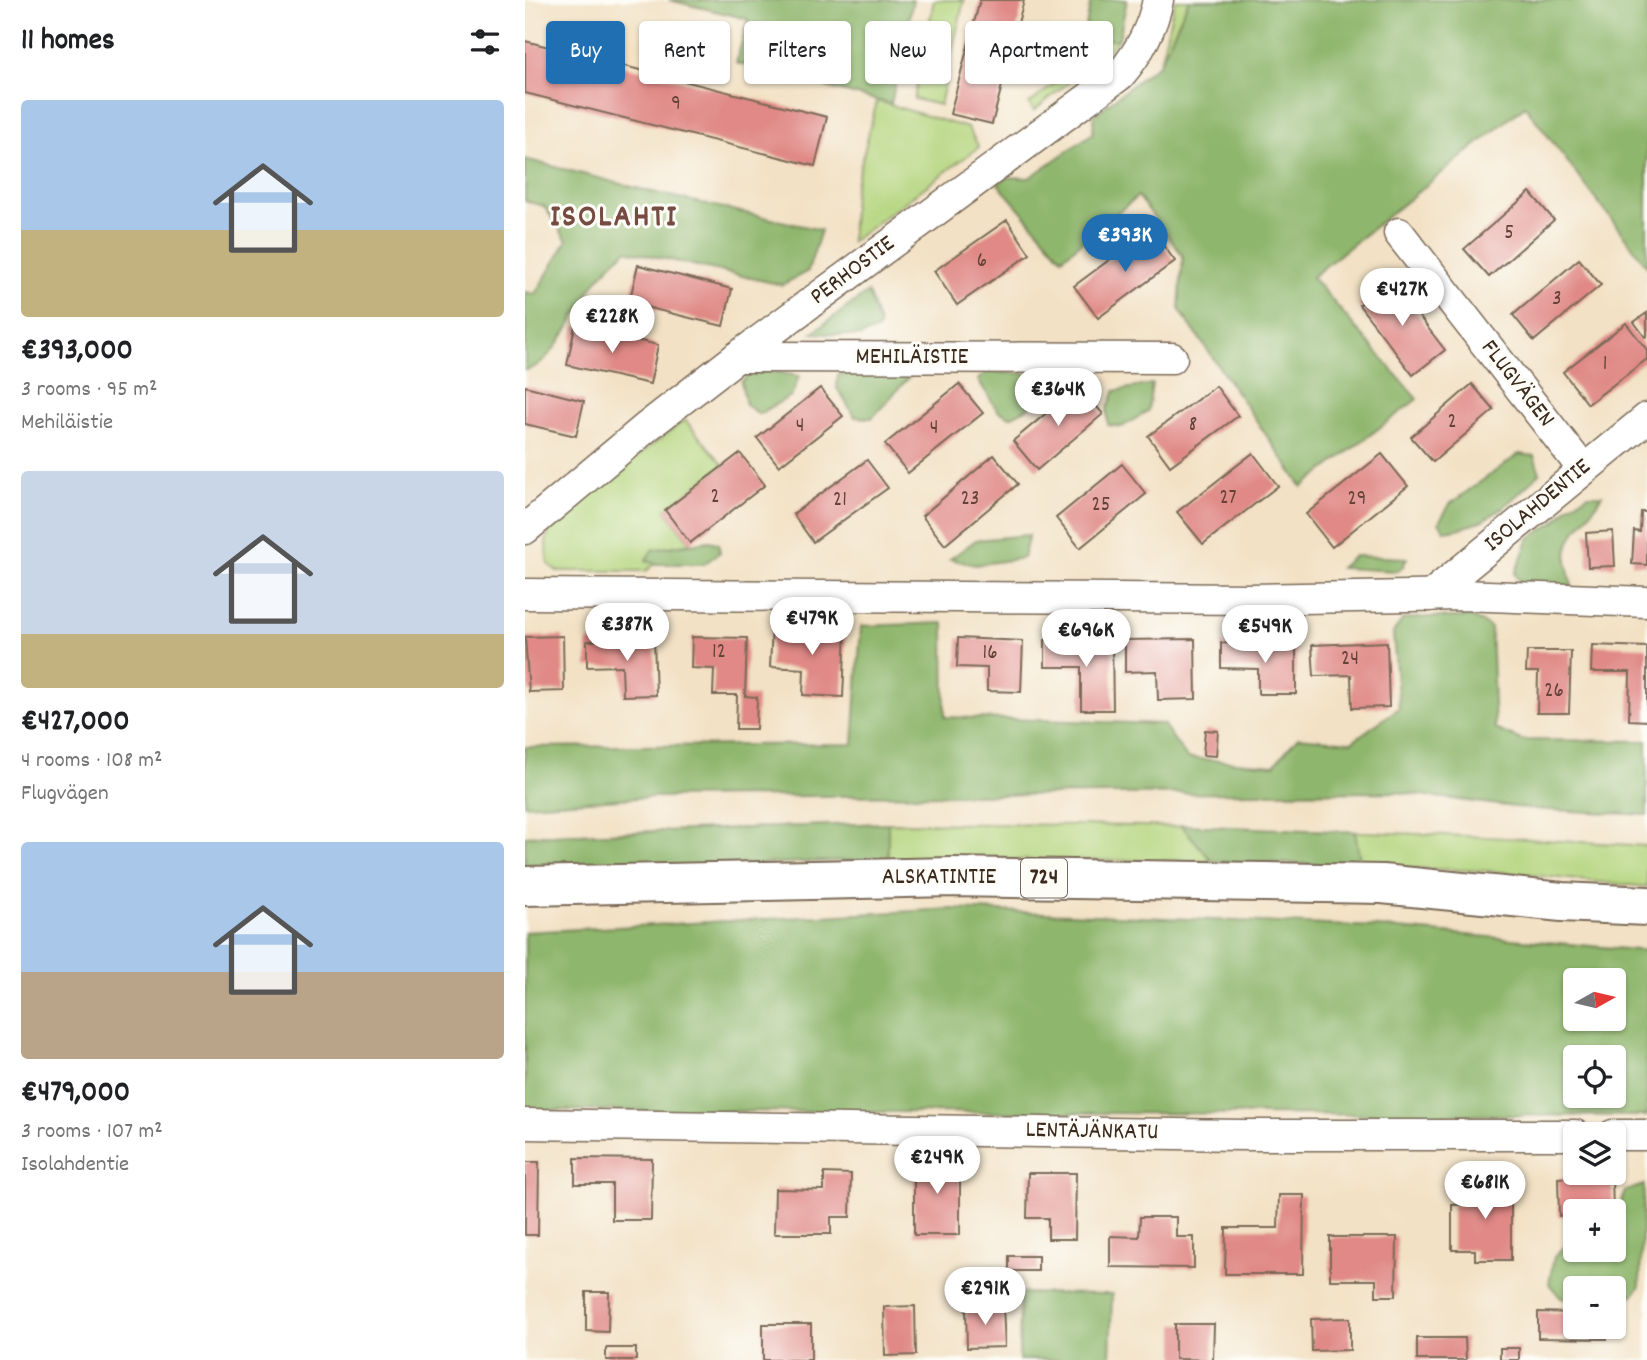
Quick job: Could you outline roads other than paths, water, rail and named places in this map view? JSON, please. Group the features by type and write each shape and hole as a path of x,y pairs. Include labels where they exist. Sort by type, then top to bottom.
{"main road":[{"name":"ALSKATINTIE","path":"525,886 966,877 1382,884 1562,902 1647,906"},
{"name":"ALSKATINTIE","path":"1562,902 1647,916"}],"street":[{"name":"PERHOSTIE","path":"525,529 638,434 737,357 1120,75 1137,56 1154,19 1158,0"},
{"name":"FLUGVÄGEN","path":"1399,233 1583,468"},
{"name":"MEHILÄISTIE","path":"737,357 1172,358"},
{"name":"ISOLAHDENTIE","path":"1430,596 1647,418"},
{"path":"525,594 1254,600 1430,596 1647,602"},
{"name":"LENTÄJÄNKATU","path":"525,1124 1242,1135 1563,1135"},
{"path":"1626,1135 1647,1135"}],"district":[{"name":"ISOLAHTI","path":"614,219"}]}
